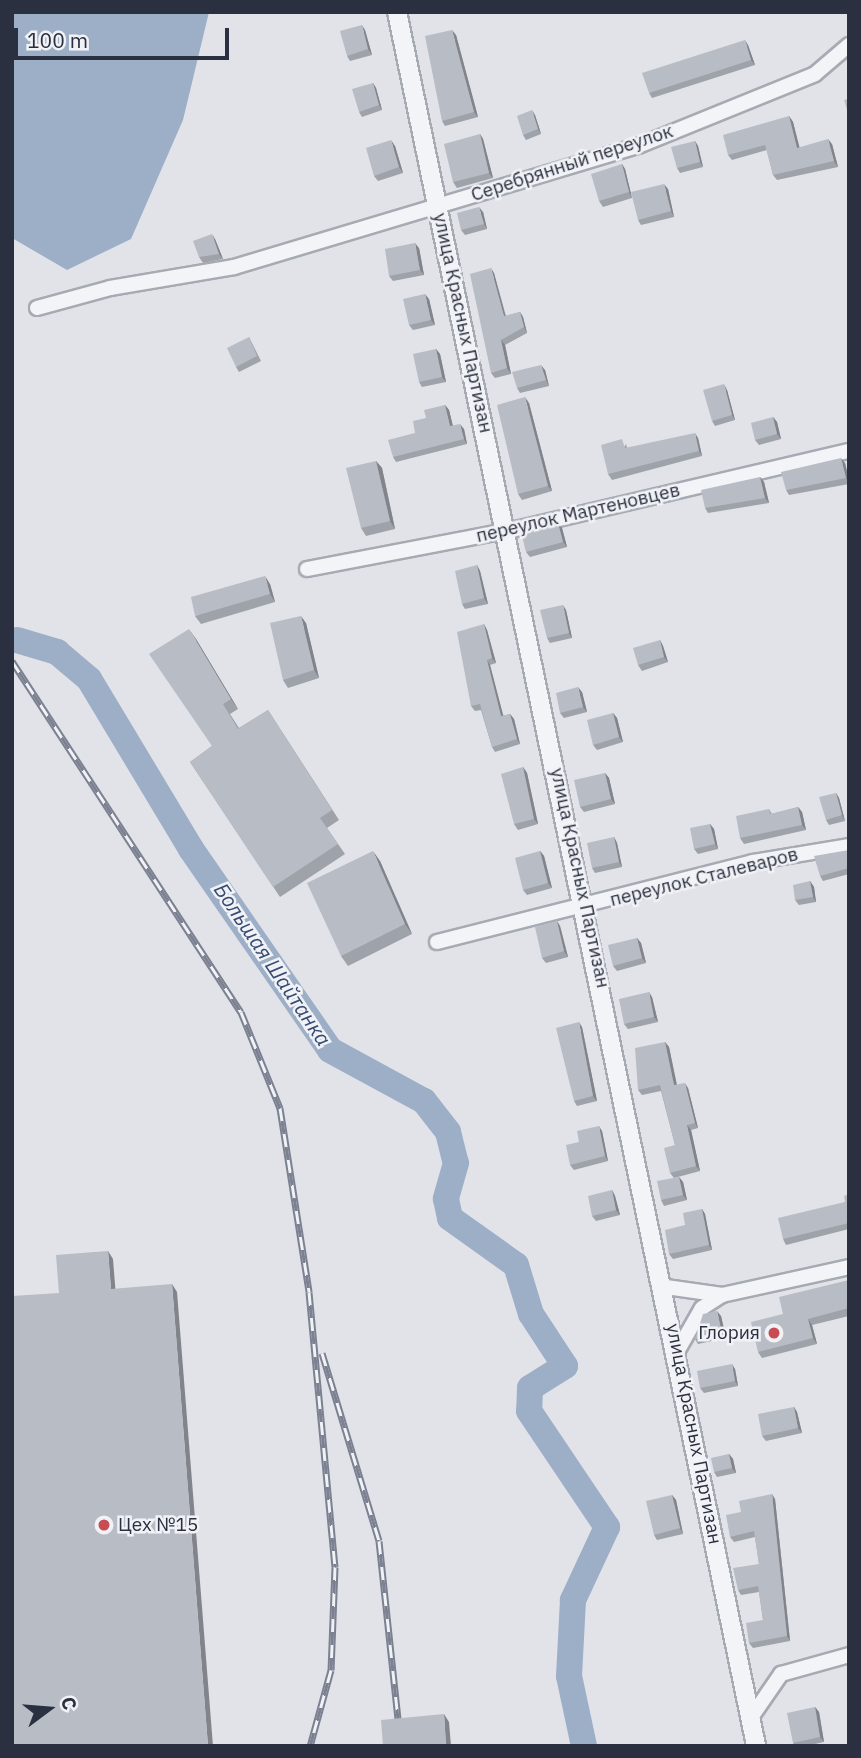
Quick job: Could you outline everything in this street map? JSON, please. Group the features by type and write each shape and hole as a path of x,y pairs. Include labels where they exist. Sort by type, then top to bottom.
{"street":[{"name":"улица Красных Партизан","path":"397,12 666,1287 756,1746"},
{"name":"Серебрянный переулок","path":"37,308 110,288 234,267 638,146 815,74 849,45"},
{"name":"переулок Мартеновцев","path":"307,569 507,531 849,451"},
{"name":"переулок Сталеваров","path":"437,942 753,862 849,846"},
{"path":"666,1287 722,1295 849,1267"},
{"path":"678,1350 702,1308 722,1295"},
{"path":"750,1719 781,1674 849,1655"}],"water":[{"path":"12,12 209,12 183,120 131,239 67,270 12,238"}],"building":[{"path":"362,25 368,49 347,56 340,31"},
{"path":"452,30 474,112 442,121 425,36"},
{"path":"745,40 751,60 649,93 642,73"},
{"path":"373,83 379,105 359,112 352,89"},
{"path":"849,99 849,116 844,100"},
{"path":"532,110 538,129 523,135 517,116"},
{"path":"789,116 797,148 828,139 834,161 773,175 765,145 728,155 723,135"},
{"path":"480,134 489,173 453,182 444,144"},
{"path":"391,140 399,167 374,176 366,148"},
{"path":"695,141 700,162 677,168 671,147"},
{"path":"622,164 629,192 599,201 591,174"},
{"path":"664,184 671,211 638,220 631,192"},
{"path":"479,207 484,224 461,230 457,213"},
{"path":"212,234 219,254 199,257 193,241"},
{"path":"415,243 420,270 389,276 385,249"},
{"path":"491,268 504,316 520,312 524,327 501,340 507,368 491,373 470,274"},
{"path":"425,294 431,320 409,325 403,299"},
{"path":"249,337 257,356 236,367 227,348"},
{"path":"436,349 442,377 419,382 413,354"},
{"path":"541,365 546,380 517,388 512,372"},
{"path":"724,384 732,415 712,421 703,390"},
{"path":"525,397 548,486 518,494 497,405"},
{"path":"445,405 450,426 460,424 464,439 393,457 388,440 415,433 413,421 426,418 424,410"},
{"path":"773,417 777,434 755,440 751,423"},
{"path":"695,433 699,451 608,474 601,445 622,439 625,448"},
{"path":"841,458 846,478 786,490 781,472"},
{"path":"376,461 390,521 361,528 346,468"},
{"path":"760,477 765,498 705,508 701,490"},
{"path":"558,523 563,542 526,552 521,532"},
{"path":"477,565 484,598 462,604 455,571"},
{"path":"265,576 270,594 195,616 191,597"},
{"path":"563,605 569,633 547,638 540,610"},
{"path":"301,616 314,670 283,680 270,623"},
{"path":"484,624 492,658 487,660 501,716 510,714 517,739 492,747 480,704 471,706 457,632"},
{"path":"189,629 231,699 223,704 238,729 268,710 332,810 320,818 338,844 273,887 190,762 212,746 149,654"},
{"path":"660,640 664,657 638,665 633,648"},
{"path":"578,687 583,707 560,713 556,693"},
{"path":"613,713 619,737 593,745 587,720"},
{"path":"523,767 534,819 514,824 501,774"},
{"path":"605,773 611,799 580,807 574,780"},
{"path":"836,793 842,815 826,820 819,797"},
{"path":"798,807 802,825 740,838 736,816 769,809 770,814"},
{"path":"710,824 715,844 694,849 690,828"},
{"path":"614,837 619,862 592,868 587,843"},
{"path":"849,850 849,868 820,876 814,856"},
{"path":"373,851 405,924 341,956 307,883"},
{"path":"540,851 548,883 523,890 515,858"},
{"path":"810,881 813,897 795,900 793,885"},
{"path":"557,921 564,951 542,958 535,927"},
{"path":"637,938 642,958 613,966 608,945"},
{"path":"649,992 654,1017 624,1024 619,999"},
{"path":"579,1022 593,1096 574,1101 556,1028"},
{"path":"665,1042 674,1085 685,1083 695,1123 687,1125 696,1166 670,1173 664,1148 675,1145 660,1085 638,1090 635,1048"},
{"path":"599,1126 605,1156 570,1165 566,1145 579,1142 577,1131"},
{"path":"679,1177 683,1195 661,1200 657,1181"},
{"path":"612,1190 616,1210 592,1216 588,1196"},
{"path":"849,1194 849,1223 783,1239 778,1218 845,1202 844,1196"},
{"path":"702,1209 709,1245 669,1254 665,1230 685,1225 683,1213"},
{"name":"Цех №15","path":"108,1251 111,1289 172,1284 208,1746 12,1746 12,1296 59,1293 56,1255"},
{"path":"849,1280 849,1308 808,1319 813,1338 758,1352 751,1322 783,1314 779,1297"},
{"path":"717,1311 722,1333 695,1339 703,1314"},
{"path":"732,1364 735,1381 700,1388 697,1371"},
{"path":"794,1407 798,1428 762,1436 758,1414"},
{"path":"729,1454 732,1468 714,1472 711,1458"},
{"path":"772,1494 787,1636 749,1643 746,1623 763,1620 758,1586 738,1590 733,1568 759,1564 754,1531 730,1537 726,1515 741,1512 739,1501"},
{"path":"672,1495 680,1528 654,1535 646,1501"},
{"path":"815,1707 820,1737 793,1743 787,1713"},
{"path":"444,1714 446,1746 383,1746 381,1720"}],"waterway":[{"name":"Большая Шайтанка","path":"17,640 57,652 89,679 191,849 330,1050 424,1101 448,1132 456,1163 446,1199 450,1218 516,1265 531,1314 565,1366 530,1388 529,1411 607,1527 573,1600 569,1676 584,1746"}],"railway":[{"path":"12,661 241,1012 280,1108 309,1292 335,1567 331,1670 310,1746"},
{"path":"322,1353 379,1541 401,1746"}],"place":[{"name":"Глория","path":"774,1333"},
{"name":"Цех №15","path":"104,1525"}]}
